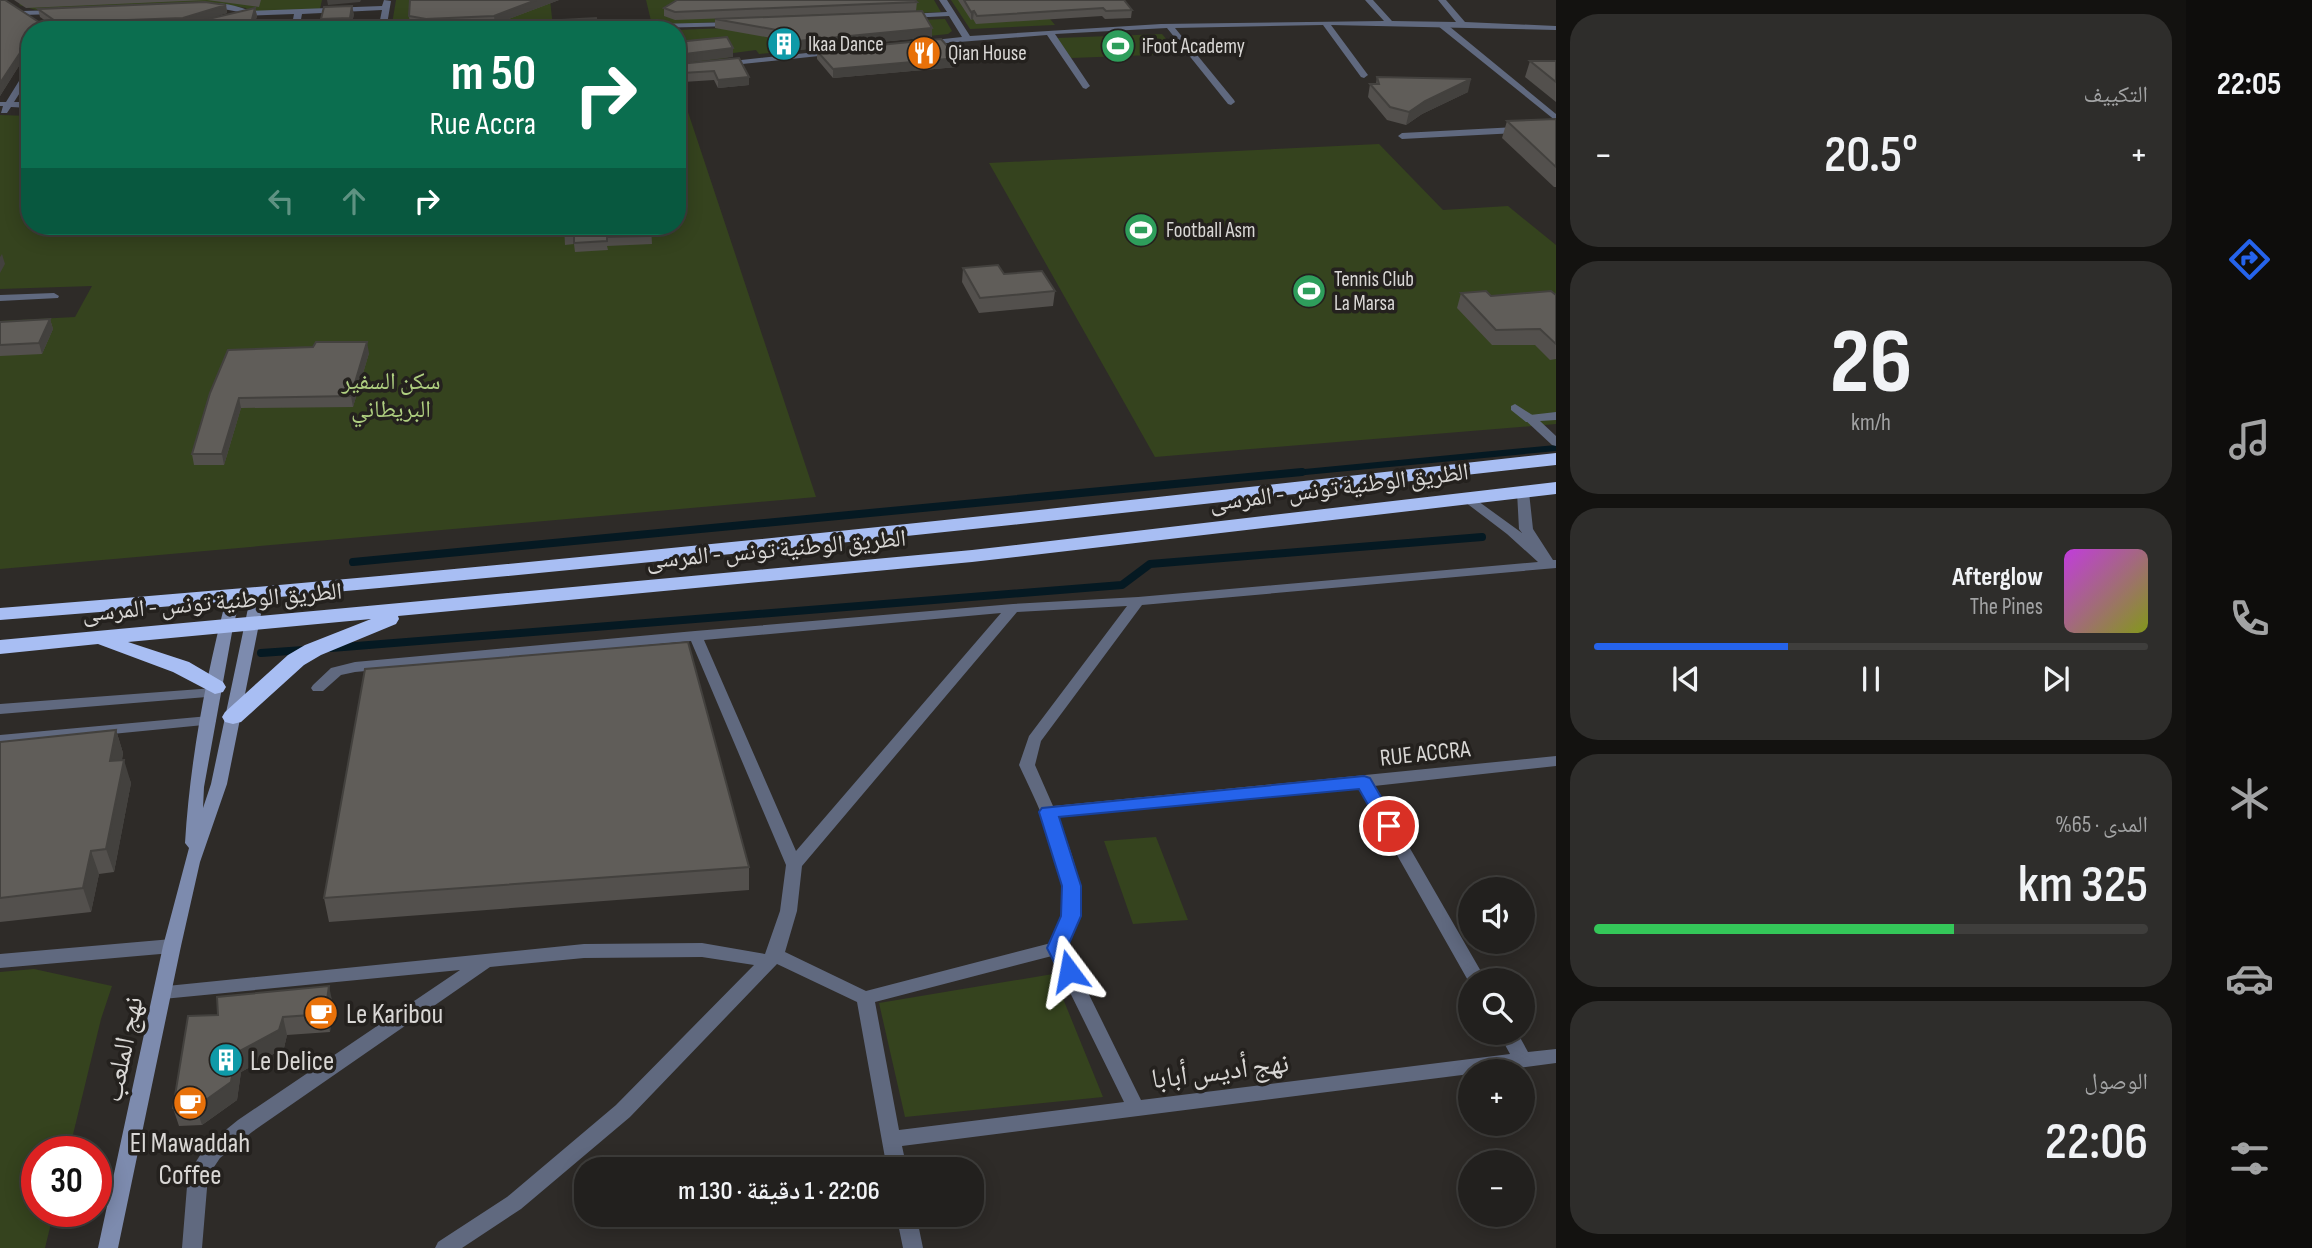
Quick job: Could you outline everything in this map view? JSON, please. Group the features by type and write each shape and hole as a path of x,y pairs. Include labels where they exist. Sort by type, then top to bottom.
{"highway":[{"name":"الطريق الوطنية تونس - المرسى","path":"0,614 258,594 1002,521 1556,459"},
{"name":"الطريق الوطنية تونس - المرسى","path":"0,647 226,628 972,556 1556,488"},
{"path":"233,718 296,660 313,650 411,610"},
{"path":"95,638 181,667 215,690"}],"street":[{"path":"943,0 967,38"},
{"path":"1369,0 1391,24"},
{"path":"1442,0 1462,25"},
{"path":"234,15 387,4"},
{"path":"194,6 221,6 247,12"},
{"path":"13,7 33,20"},
{"path":"297,21 299,11"},
{"path":"22,13 62,12"},
{"path":"898,17 952,15"},
{"path":"686,25 749,23"},
{"path":"1326,24 1364,75"},
{"path":"1441,24 1556,118"},
{"path":"912,44 1049,32 1170,27 1441,24 1556,28"},
{"path":"1170,27 1231,102"},
{"path":"1049,32 1086,86"},
{"path":"719,64 843,51"},
{"path":"3,108 21,83"},
{"path":"3,108 21,106"},
{"path":"3,108 21,111"},
{"path":"1402,136 1556,128"},
{"path":"0,298 54,296"},
{"path":"1515,408 1556,442"},
{"path":"1530,419 1556,416"},
{"path":"1523,492 1526,529 1553,568"},
{"path":"1467,499 1512,531 1553,568"},
{"path":"318,688 336,671 355,667 1013,608 1138,601 1553,568"},
{"name":"نهج الملعب","path":"108,1248 172,946 192,862 219,784 258,594"},
{"name":"نهج الملعب","path":"192,862 196,787 234,596"},
{"path":"1136,1108 1057,948 1071,916 1071,886 1048,812 1027,765 1034,740 1138,601"},
{"path":"793,865 1013,608"},
{"path":"444,1248 514,1203 624,1111 772,958 788,922 793,898 793,865 695,635"},
{"path":"0,709 215,690"},
{"path":"0,740 209,722"},
{"name":"RUE ACCRA","path":"1048,812 1556,761"},
{"path":"1364,782 1470,968"},
{"path":"0,961 172,946"},
{"path":"163,992 584,951 689,950 772,958 865,998 1057,948"},
{"path":"192,1248 198,1174 213,1152 245,1126 485,962"},
{"path":"865,998 895,1157"},
{"name":"نهج أديس أبابا","path":"1531,1059 1556,1056"},
{"name":"نهج أديس أبابا","path":"891,1139 1458,1068"},
{"path":"909,1227 913,1248"}],"green space":[{"path":"23,0 322,0 320,9 248,12 246,8 222,4 36,10 19,5"},
{"path":"396,0 550,0 552,21 392,21"},
{"path":"646,0 934,0 941,12 686,23 686,21 651,21"},
{"path":"951,0 991,0 1041,8 1055,25 970,29"},
{"path":"945,19 952,31 948,34 759,54 756,50 726,54 728,58 686,63 686,30"},
{"name":"iFoot Academy","path":"1162,34 1179,54 1071,58 1057,38"},
{"name":"سكن السفير البريطاني","path":"686,106 816,497 0,569 0,321 75,317 92,286 0,289 0,115 21,116 21,235 686,235"},
{"name":"Tennis Club La Marsa","path":"1379,144 1443,210 1508,206 1556,245 1556,424 1155,457 989,163"},
{"path":"1156,837 1188,920 1133,924 1104,841"},
{"path":"34,969 112,986 101,1019 73,1136 21,1136 21,1227 50,1227 45,1248 0,1248 0,972"},
{"path":"1053,974 1103,1097 905,1117 879,1003"}],"building":[{"path":"0,0 5,0 37,21 21,21 21,53 0,83"},
{"path":"410,0 536,0 494,16 426,19 409,16"},
{"path":"677,0 917,2 675,12 664,8"},
{"path":"964,0 1124,0 1132,10 1106,11 1103,8 977,16 974,11 971,12"},
{"path":"205,2 226,5 183,18 55,21 38,9"},
{"path":"352,6 350,18 321,19 324,7"},
{"path":"255,8 252,21 200,21"},
{"path":"922,11 932,28 777,43 777,30 715,19"},
{"path":"596,18 596,21 544,21"},
{"path":"727,37 733,48 686,54 686,41"},
{"path":"941,39 958,58 833,69 817,51"},
{"path":"739,58 749,77 718,80 714,71 686,73 686,63"},
{"path":"1530,61 1556,61 1556,82"},
{"path":"1377,77 1471,79 1425,101 1409,112 1390,107 1370,84 1379,84"},
{"path":"1556,119 1556,167 1507,121"},
{"path":"652,235 652,236 607,237 607,241 574,243 574,236 564,236"},
{"path":"998,265 1004,274 1042,271 1055,291 980,298 963,268"},
{"path":"1486,291 1491,296 1551,291 1556,295 1556,344 1540,329 1496,330 1461,293"},
{"path":"50,319 39,343 0,345 0,322"},
{"path":"316,342 367,342 351,396 239,398 222,454 192,454 210,393 228,350 313,347"},
{"path":"688,642 749,867 324,898 365,669"},
{"path":"116,730 110,761 124,760 106,849 91,851 83,888 0,898 0,742"},
{"path":"329,986 325,1014 283,1017 279,1030 236,1053 231,1082 196,1107 173,1108 188,1016 218,1015 217,997"}],"waterway":[{"path":"1284,474 1556,448"},
{"path":"353,562 1302,472"},
{"path":"331,648 1122,585 1150,564 1482,537"},
{"path":"261,653 304,650"}],"place":[{"name":"Ikaa Dance","path":"784,44"},
{"name":"iFoot Academy","path":"1118,46"},
{"name":"Qian House","path":"924,53"},
{"name":"Football Asm","path":"1141,230"},
{"name":"Tennis Club La Marsa","path":"1309,291"},
{"name":"Le Karibou","path":"321,1013"},
{"name":"Le Delice","path":"226,1060"},
{"name":"El Mawaddah Coffee","path":"190,1103"}],"route":[{"path":"1069,971 1057,948 1071,916 1071,886 1048,812 1364,782 1389,826"}]}
